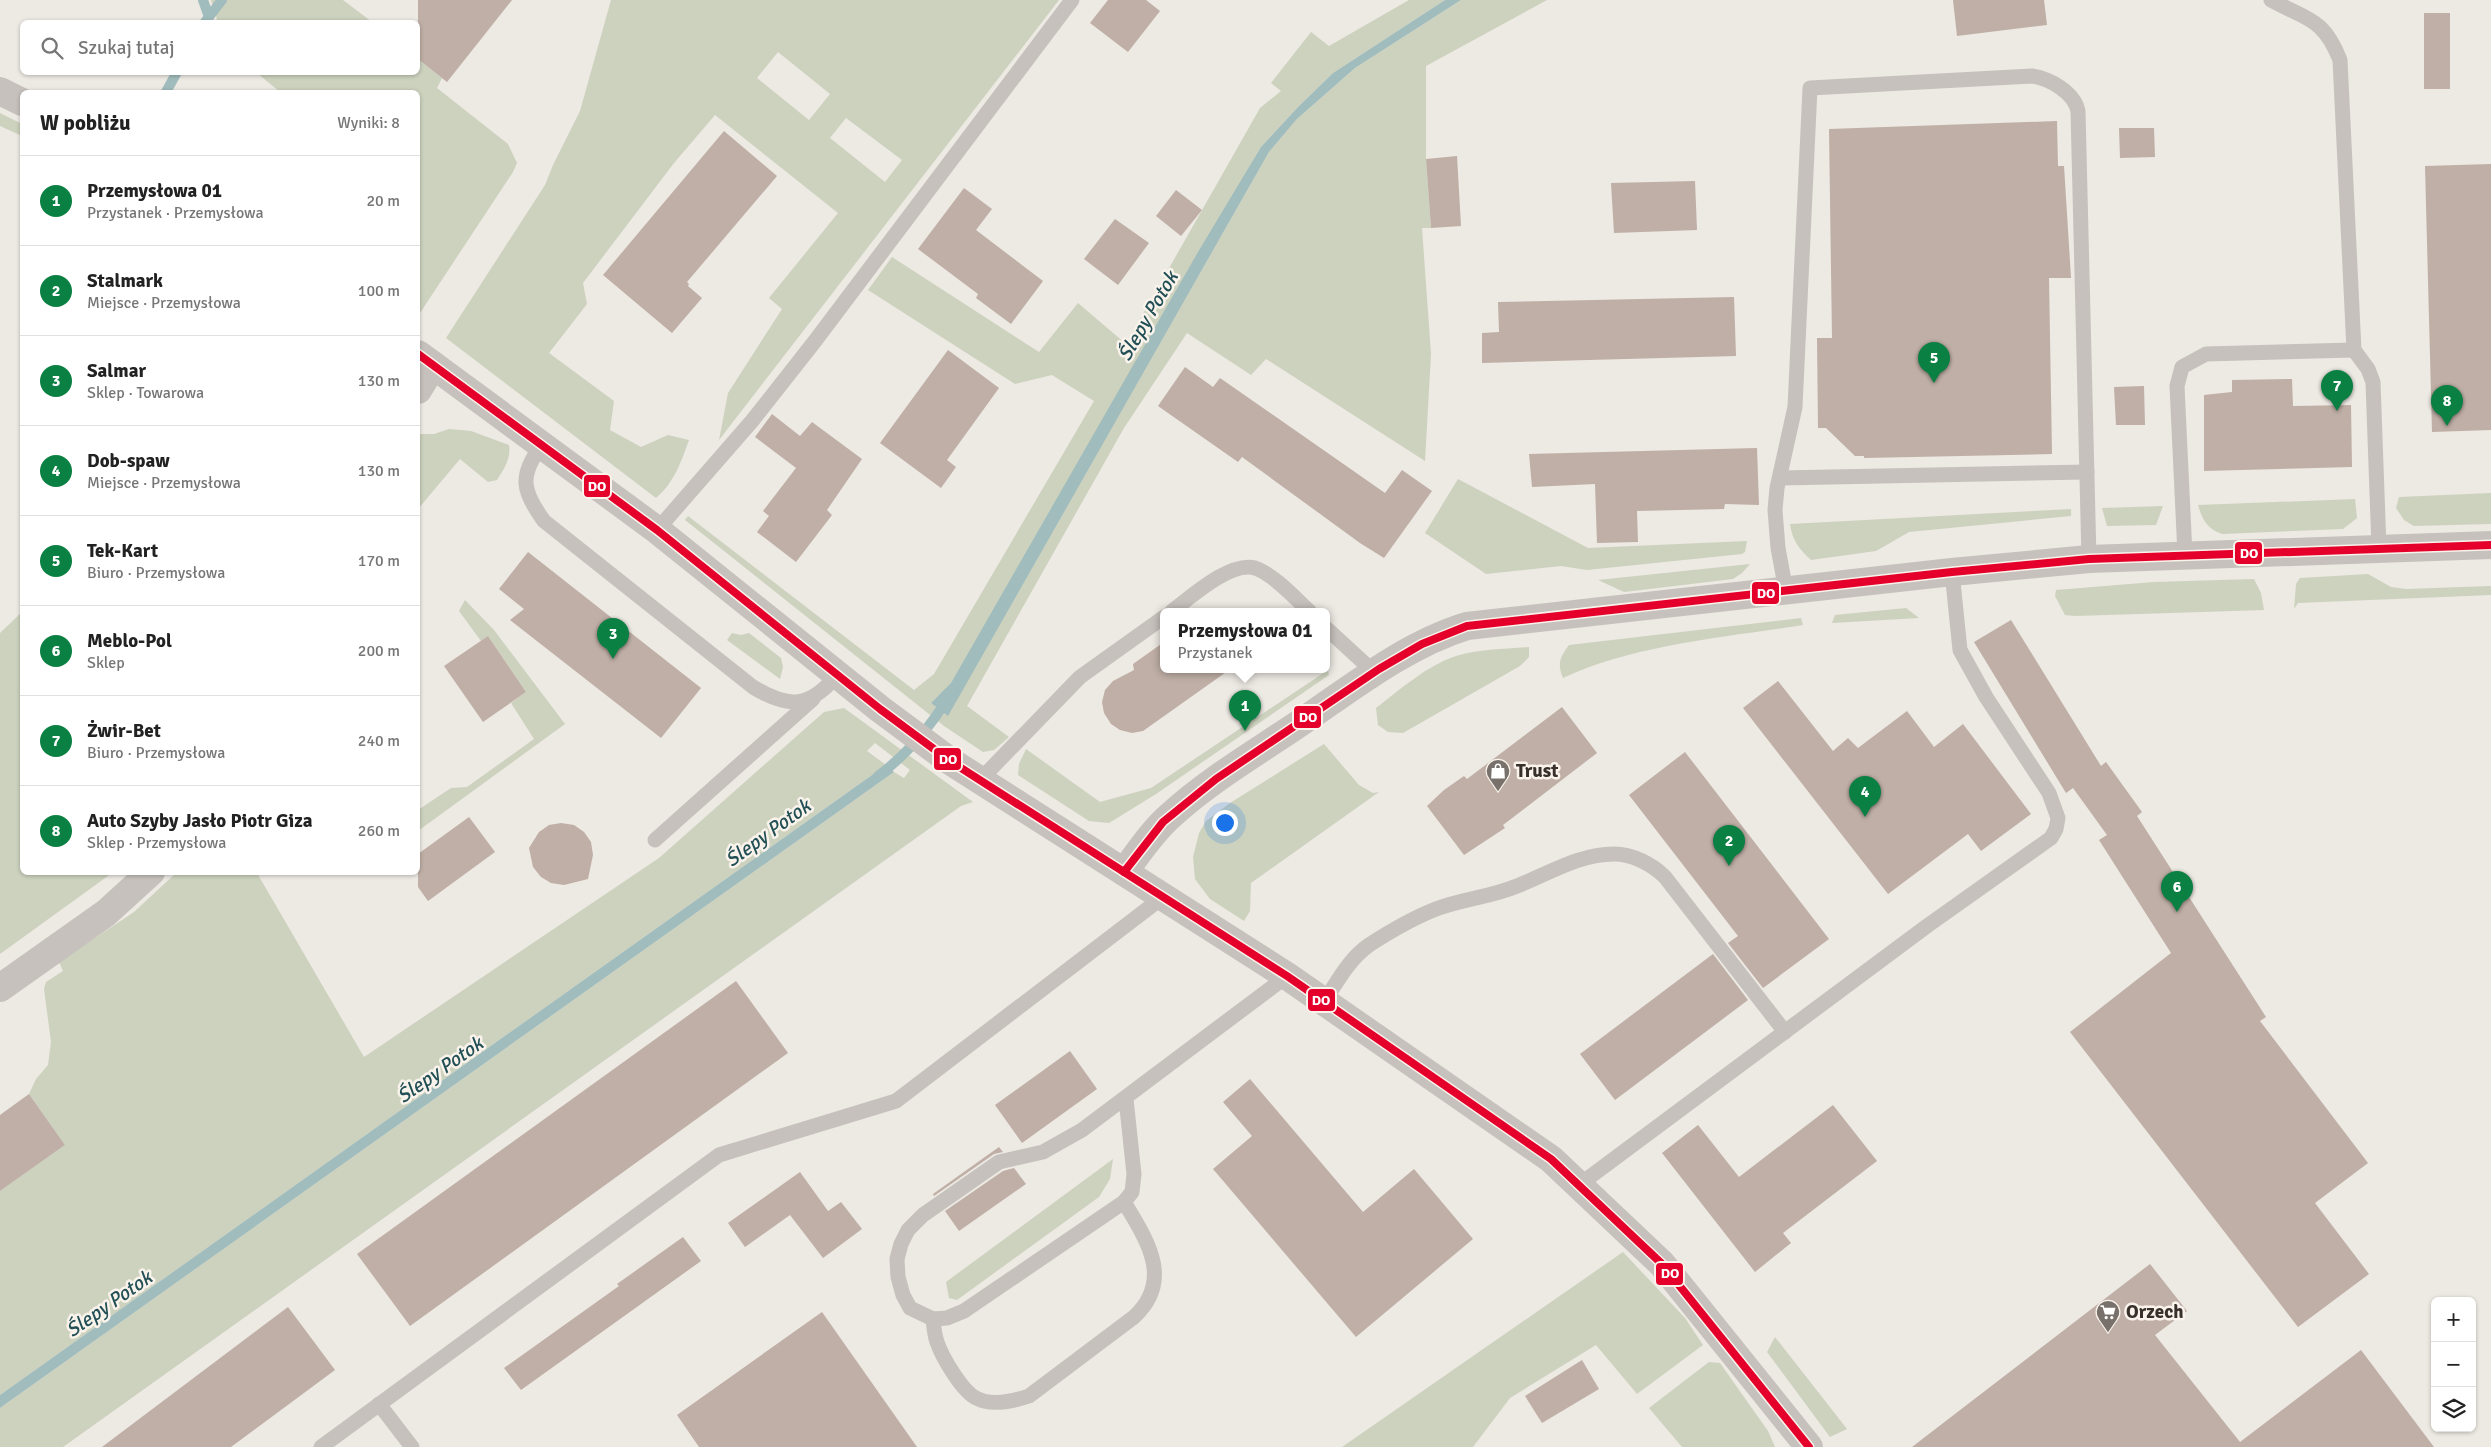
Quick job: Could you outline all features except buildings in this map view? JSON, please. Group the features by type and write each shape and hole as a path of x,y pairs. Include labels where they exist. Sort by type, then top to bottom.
{"street":[{"path":"0,91 20,101"},
{"path":"420,381 425,359 657,530 837,675 950,761 1288,976 1551,1159 1662,1264 1808,1447"},
{"path":"1124,872 1169,816 1234,767 1374,673 1433,638 1480,624 1952,572 2089,559 2491,545"},
{"path":"0,988 106,913 148,875"}],"lane":[{"path":"657,530 752,421 815,342 1072,0"},
{"path":"2271,0 2319,24 2336,48 2340,60 2354,350 2368,369 2373,382 2380,548"},
{"path":"1786,591 1778,548 1775,510 1795,407 1810,88 2032,76 2047,80 2071,97 2078,111 2089,559"},
{"path":"2185,555 2177,386 2182,367 2206,354 2354,350"},
{"path":"542,446 529,463 525,474 525,486 531,502 544,521 753,688 779,700 793,702 816,696"},
{"path":"1780,478 2087,472"},
{"path":"1177,608 1231,570 1245,567 1263,572 1305,608"},
{"path":"1579,1185 2051,838 2056,830 2058,818 2049,793 1986,697 1960,650 1952,572"},
{"path":"979,781 1080,676 1160,620"},
{"path":"1330,632 1374,673"},
{"path":"655,840 837,675"},
{"path":"1324,1002 1355,956 1369,945 1400,927 1436,909 1515,887 1570,863 1591,856 1615,854 1648,864 1664,877 1785,1032"},
{"path":"321,1447 720,1155 896,1101 1163,896"},
{"path":"1126,1099 1134,1174 1132,1192 1124,1202 964,1311 946,1318 933,1319 910,1308 902,1290 897,1259 901,1244 908,1230 923,1215 989,1168 1013,1158 1043,1152 1082,1130 1126,1099 1288,976"},
{"path":"933,1319 937,1342 967,1392 978,1399 995,1402 1013,1402 1029,1396 1134,1317 1147,1305 1153,1291 1155,1275 1153,1259 1145,1238 1124,1202"},
{"path":"379,1404 412,1447"}],"green space":[{"path":"211,0 343,0 369,20 216,20"},
{"path":"611,0 1059,0 719,440 728,393 782,309 769,298 838,213 715,115 674,163 583,283 587,304 549,353 614,401 610,430 641,447 668,435 689,440 672,479 656,498 446,338 545,185 580,111","holes":["778,52 830,94 809,120 757,78","846,118 902,160 885,182 830,138"]},
{"path":"1409,0 1445,0 1333,73 1261,147 951,684 931,703 948,715 1269,152 1297,119 1355,68 1461,0 1547,0 1426,66 1426,159 1431,228 1422,228 1431,354 1425,461 1266,359 1251,375 1187,333 1124,428 967,706 1009,737 994,750 983,752 944,726 685,520 688,516 914,690 934,674 1094,401 1052,375 1015,384 868,290 892,257 1039,352 1078,303 1126,344 1260,108 1281,91 1271,83 1311,32 1329,46"},
{"path":"420,61 442,78 437,88 508,144 517,163 513,172 420,313 420,90 278,90 259,75 420,75"},
{"path":"0,113 20,123 20,135 0,126"},
{"path":"449,429 471,431 509,445 509,455 506,464 497,480 488,482 460,459 420,507 420,434 434,434"},
{"path":"1458,479 1588,548 1747,541 1745,552 1742,554 1587,570 1561,566 1486,574 1425,533"},
{"path":"2491,493 2491,524 2414,526 2404,520 2396,508 2399,497"},
{"path":"2355,499 2357,518 2343,529 2222,534 2212,529 2206,523 2198,505"},
{"path":"2163,506 2156,525 2107,526 2102,508"},
{"path":"2071,509 2071,516 1909,532 1876,551 1811,560 1797,544 1792,535 1790,524"},
{"path":"1750,564 1733,579 1624,592 1598,580"},
{"path":"2368,574 2391,587 2406,589 2491,586 2491,595 2298,603 2294,609 2296,584 2300,578"},
{"path":"2254,579 2261,593 2264,610 2075,616 2065,615 2055,596 2056,590 2154,582"},
{"path":"465,600 494,630 565,724 420,830 420,809 451,788 467,787 534,739 511,703 526,692 488,636 481,641 459,611"},
{"path":"1906,608 1919,618 1832,623 1835,615"},
{"path":"20,614 20,875 109,875 0,954 0,633"},
{"path":"1801,618 1803,625 1711,638 1649,650 1619,657 1563,678 1560,669 1563,653 1569,645"},
{"path":"732,633 741,635 749,633 781,658 783,667 780,679 727,640"},
{"path":"1529,647 1529,657 1520,666 1403,733 1388,732 1378,725 1376,708 1414,679 1445,660 1474,652"},
{"path":"1324,673 1329,673 1329,675 1156,794 1109,823 1089,821 1018,775 1019,764 1026,749 1100,802 1151,788"},
{"path":"844,708 973,802 961,806 63,1447 0,1447 0,1408 894,772 904,778 910,770 875,743 867,751 886,765 0,1395 0,1191 65,1145 29,1094 36,1079 48,1065 51,1042 44,989 46,982 63,971 59,962 134,912 174,875 258,875 364,1057 659,858 824,712"},
{"path":"1324,744 1359,785 1373,793 1379,792 1251,883 1250,911 1244,921 1210,899 1195,879 1193,857 1199,833 1206,821 1230,803"},
{"path":"1113,1159 1110,1179 1099,1197 957,1300 949,1298 946,1282"},
{"path":"1623,1252 1685,1318 1703,1345 1637,1394 1596,1345 1510,1398 1473,1447 1342,1447"},
{"path":"1775,1337 1847,1429 1830,1437 1767,1352"},
{"path":"1709,1362 1720,1363 1768,1431 1775,1447 1682,1447 1649,1408"}],"water":[{"path":"1445,0 1461,0 1355,68 1297,119 1269,152 948,716 931,703 951,683 1198,252 1261,147 1333,73"},
{"path":"886,765 894,772 0,1408 0,1395"}],"waterway":[{"path":"203,0 209,17"},
{"path":"207,20 222,0"},
{"path":"167,90 175,75"},
{"path":"878,776 916,740 948,698"}],"transit line":[{"name":"DO","path":"420,355 657,530 880,709 950,761 1287,976 1551,1159 1662,1264 1809,1447"},
{"name":"DO","path":"1124,872 1163,822 1216,779 1379,669 1422,644 1467,626 1952,572 2089,559 2491,545"}],"place":[{"name":"Tek-Kart","path":"1934,383"},
{"name":"Żwir-Bet","path":"2337,411"},
{"name":"Auto Szyby Jasło Piotr Giza","path":"2447,426"},
{"name":"Salmar","path":"613,659"},
{"name":"Przemysłowa 01","path":"1245,731"},
{"name":"Trust","path":"1498,792"},
{"name":"Dob-spaw","path":"1865,817"},
{"name":"Stalmark","path":"1729,866"},
{"name":"Meblo-Pol","path":"2177,912"},
{"name":"Orzech","path":"2108,1333"}],"water label":[{"name":"Ślepy Potok","path":"1148,316"},
{"name":"Ślepy Potok","path":"768,833"},
{"name":"Ślepy Potok","path":"440,1070"},
{"name":"Ślepy Potok","path":"109,1304"}]}
